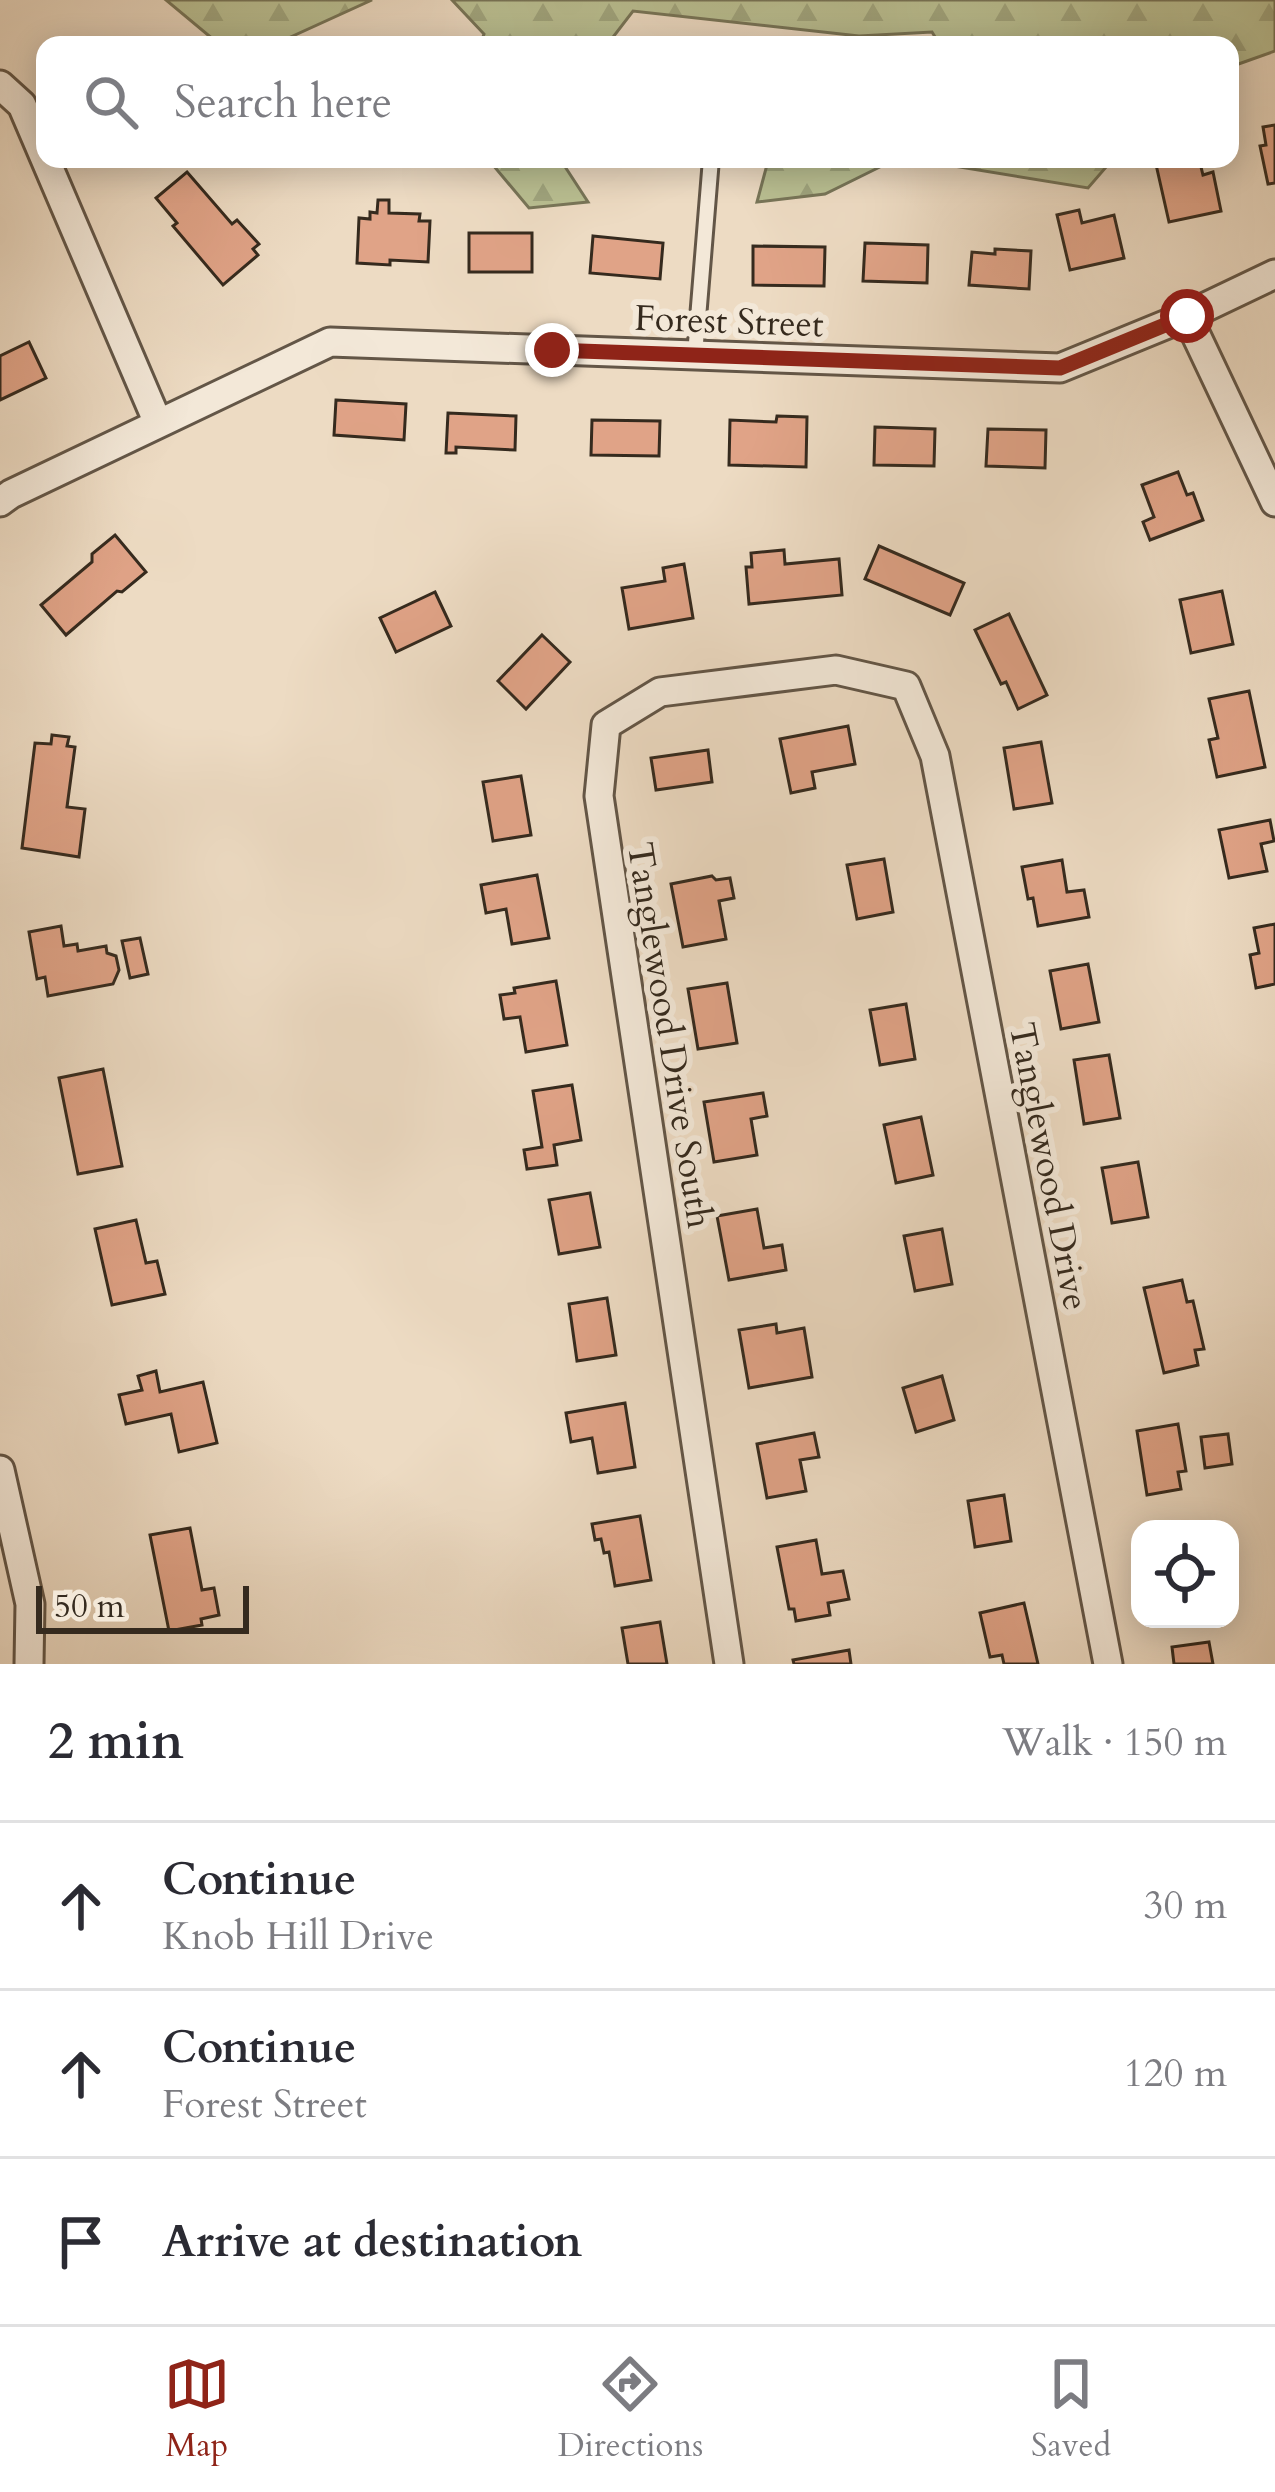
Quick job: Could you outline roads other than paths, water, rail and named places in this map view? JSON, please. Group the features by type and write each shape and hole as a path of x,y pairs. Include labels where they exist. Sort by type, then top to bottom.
{"street":[{"path":"0,85 22,105 36,138"},
{"path":"49,168 158,423"},
{"path":"1275,274 1187,316 1275,502"},
{"name":"Forest Street","path":"0,502 330,342 1060,368 1187,316"},
{"name":"Tanglewood Drive South","path":"729,1664 598,796 606,725 660,692 836,670 906,686"},
{"name":"Tanglewood Drive","path":"906,686 935,756 1108,1664"},
{"path":"0,1470 29,1604 29,1664"}],"lane":[{"path":"694,355 709,168"}]}
